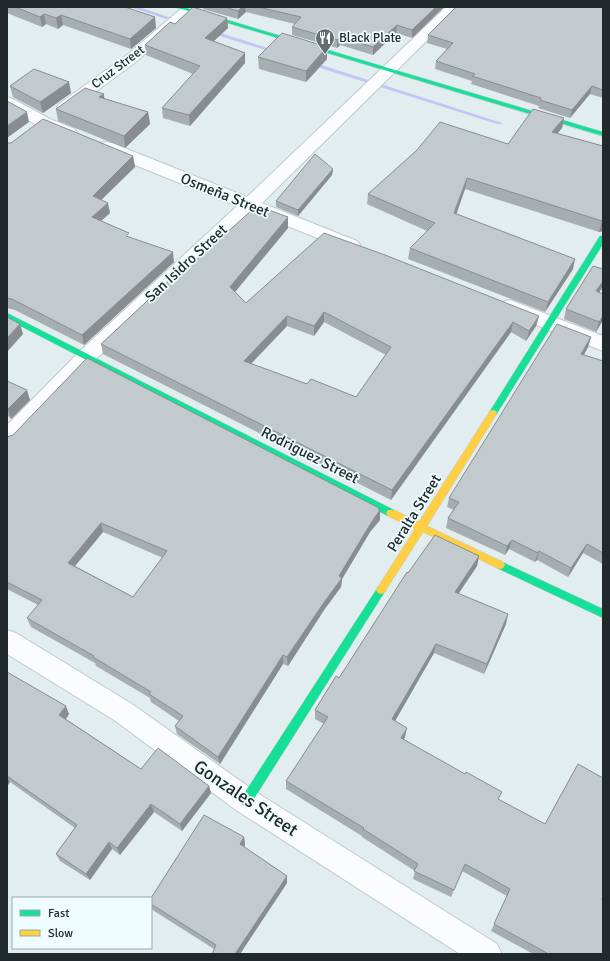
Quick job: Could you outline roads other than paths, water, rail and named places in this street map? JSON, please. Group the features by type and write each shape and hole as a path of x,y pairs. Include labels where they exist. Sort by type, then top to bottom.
{"street":[{"name":"San Isidro Street","path":"7,438 87,356 249,205 454,7"},
{"path":"183,8 388,71 603,134"},
{"name":"Cruz Street","path":"38,126 132,58 183,8"},
{"name":"Osmeña Street","path":"7,102 38,126 85,138 366,251"},
{"name":"Peralta Street","path":"246,801 422,528 603,238"},
{"path":"498,302 603,344"},
{"name":"Rodriguez Street","path":"7,316 422,528 603,614"},
{"name":"Gonzales Street","path":"7,641 123,712 246,801 486,954"}],"waterway":[{"path":"133,7 168,18"},
{"path":"209,31 277,52"},
{"path":"310,63 499,123"}],"place":[{"name":"Black Plate","path":"325,55"}]}
